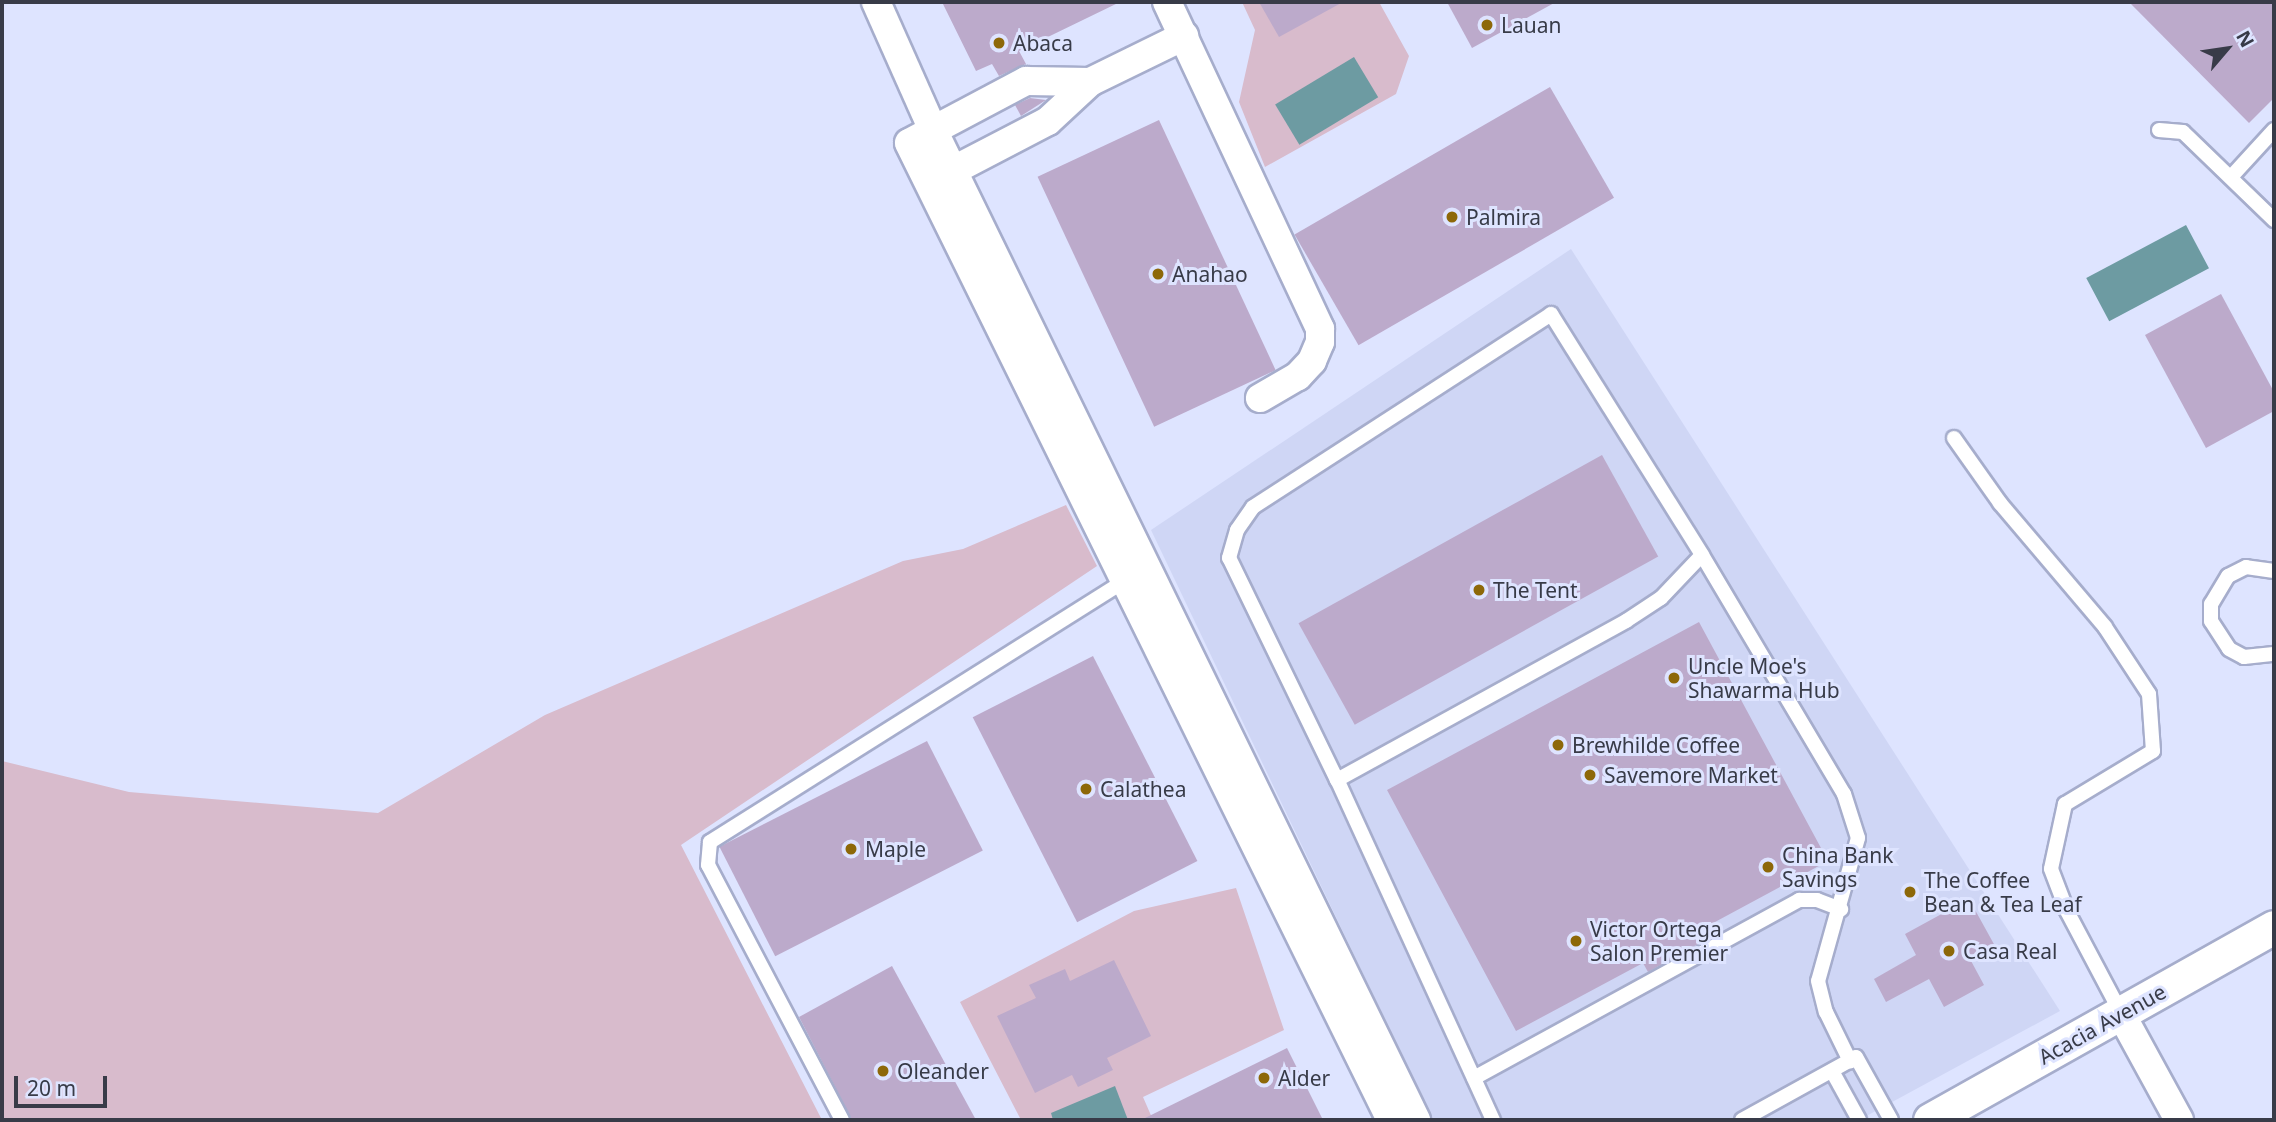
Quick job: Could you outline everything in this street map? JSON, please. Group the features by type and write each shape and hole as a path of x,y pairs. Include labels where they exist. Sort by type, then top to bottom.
{"street":[{"path":"876,2 1138,573 1256,816 1416,1120"},
{"path":"1167,2 1320,329 1320,342 1312,361 1298,376 1260,398"},
{"path":"952,171 1048,121 1090,82 1184,36"},
{"path":"1090,82 1026,81 909,143 1138,573"},
{"path":"1256,816 1391,1120"},
{"name":"Acacia Avenue","path":"1930,1120 2274,927"},
{"path":"2122,1014 2179,1120"}],"lane":[{"path":"2159,130 2183,132 2274,220"},
{"path":"2231,177 2274,130"},
{"path":"1493,1120 1337,780 1229,558 1237,530 1253,507 1551,314 1702,555 1844,794 1858,838 1841,909 1818,981 1825,1012 1891,1120"},
{"path":"1954,438 2000,503 2105,626 2149,694 2153,751 2065,804 2051,869 2067,911 2122,1014"},
{"path":"1337,780 1626,621 1661,598 1702,555"},
{"path":"2274,570 2246,567 2228,576 2211,604 2211,621 2229,649 2244,657 2274,654"},
{"path":"842,1120 708,865 710,842 1138,573"},
{"path":"1474,1079 1800,900 1817,900 1841,909"},
{"path":"1742,1120 1853,1059"},
{"path":"1832,1071 1859,1120"}],"shaded area":[{"path":"1242,2 1379,2 1409,56 1396,94 1265,167 1239,102 1255,30"},
{"path":"1354,57 1378,97 1299,145 1275,104"},
{"path":"2186,225 2209,268 2109,321 2086,278"},
{"path":"1571,249 2060,1011 1859,1120 1433,1120 1151,530"},
{"path":"1066,505 1097,566 681,845 822,1120 2,1120 2,761 129,792 378,813 545,715 903,561 963,549"},
{"path":"1236,888 1284,1030 1143,1097 1153,1120 1021,1120 960,1002 1134,911"},
{"path":"1115,1086 1128,1120 1053,1120 1051,1113"}],"building":[{"name":"Abaca","path":"942,2 1120,2 1019,51 1026,64 999,76 992,64 976,71"},
{"path":"1259,2 1343,2 1279,37"},
{"name":"Lauan","path":"1447,2 1556,2 1472,48"},
{"path":"2129,2 2274,2 2274,98 2249,123"},
{"name":"Palmira","path":"1550,87 1614,198 1359,345 1295,234"},
{"path":"1030,98 1046,100 1021,116 1015,105"},
{"name":"Anahao","path":"1159,120 1276,370 1154,427 1038,177"},
{"path":"2221,294 2274,392 2274,411 2206,448 2145,335"},
{"name":"The Tent","path":"1602,455 1658,556 1355,725 1299,623"},
{"path":"1699,622 1828,861 1702,929 1707,939 1648,972 1643,963 1516,1031 1387,790"},
{"name":"Calathea","path":"1093,656 1197,861 1077,922 973,717"},
{"name":"Maple","path":"927,741 983,851 775,956 719,847"},
{"name":"Casa Real","path":"1969,899 1995,946 1970,959 1984,985 1944,1007 1929,979 1886,1002 1874,979 1916,955 1905,934"},
{"path":"1114,960 1151,1036 1107,1058 1113,1070 1078,1087 1072,1075 1035,1093 997,1016 1036,998 1029,985 1065,969 1070,981"},
{"name":"Oleander","path":"892,966 976,1120 852,1120 799,1017"},
{"name":"Alder","path":"1287,1048 1323,1120 1141,1120"}],"place":[{"name":"Lauan","path":"1487,25"},
{"name":"Abaca","path":"999,43"},
{"name":"Palmira","path":"1452,217"},
{"name":"Anahao","path":"1158,274"},
{"name":"The Tent","path":"1479,590"},
{"name":"Uncle Moe's Shawarma Hub","path":"1674,678"},
{"name":"Brewhilde Coffee","path":"1558,745"},
{"name":"Savemore Market","path":"1590,775"},
{"name":"Calathea","path":"1086,789"},
{"name":"Maple","path":"851,849"},
{"name":"China Bank Savings","path":"1768,867"},
{"name":"The Coffee Bean & Tea Leaf","path":"1910,892"},
{"name":"Victor Ortega Salon Premier","path":"1576,941"},
{"name":"Casa Real","path":"1949,951"},
{"name":"Oleander","path":"883,1071"},
{"name":"Alder","path":"1264,1078"}]}
